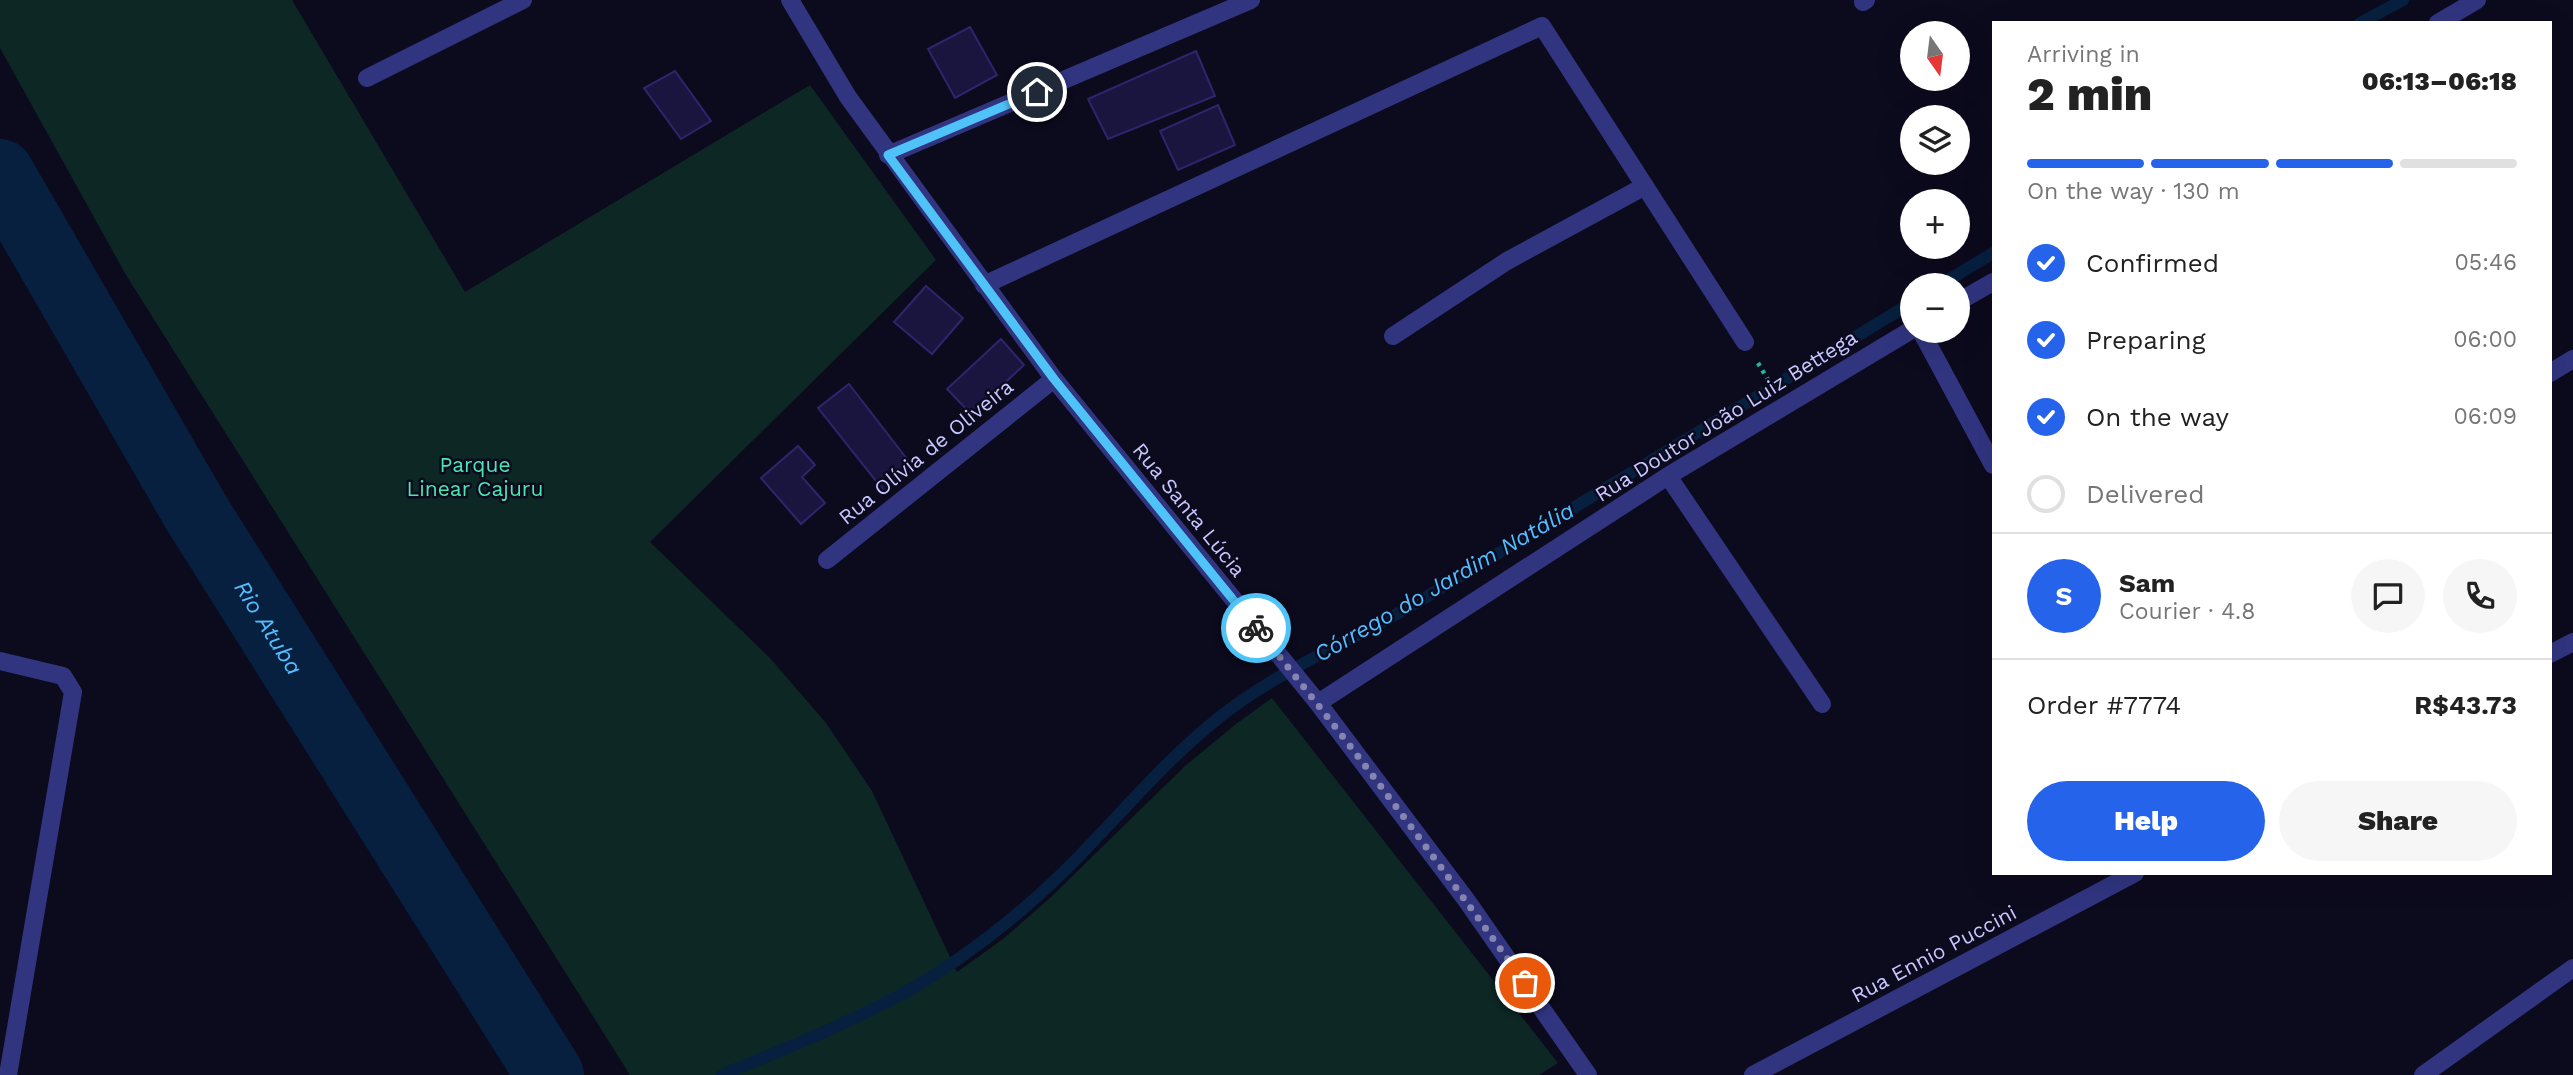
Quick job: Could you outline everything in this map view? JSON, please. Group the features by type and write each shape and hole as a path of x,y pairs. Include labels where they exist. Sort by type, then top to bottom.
{"street":[{"path":"367,78 523,0"},
{"name":"Rua Santa Lúcia","path":"790,0 848,97 984,285 1054,379 1318,703 1467,901 1588,1075"},
{"path":"888,155 1251,0"},
{"path":"2441,21 2477,0"},
{"path":"984,285 1542,26 1745,342"},
{"path":"1393,336 1507,261 1645,186"},
{"path":"1970,295 1992,283"},
{"name":"Rua Doutor João Luiz Bettega","path":"1318,703 1668,476 1900,337"},
{"path":"1927,343 1992,463"},
{"path":"2552,372 2573,359"},
{"name":"Rua Olívia de Oliveira","path":"827,560 1054,379"},
{"path":"1668,476 1822,704"},
{"path":"2552,653 2573,642"},
{"path":"0,661 64,676 74,692 8,1075"},
{"name":"Rua Ennio Puccini","path":"1753,1075 2131,875"},
{"path":"2423,1075 2573,968"}],"path":[{"path":"1745,342 1783,405"}],"green space":[{"name":"Parque Linear Cajuru","path":"0,0 292,0 465,292 810,85 936,260 650,542 769,657 826,723 872,791 957,972 1003,939 1051,897 1185,766 1272,698 1558,1063 1539,1075 630,1075 126,275 0,48"}],"building":[{"path":"970,27 997,75 955,98 928,49"},
{"path":"1196,51 1215,96 1108,139 1088,99"},
{"path":"675,71 711,121 681,139 644,88"},
{"path":"1218,105 1235,145 1178,170 1160,131"},
{"path":"926,286 963,318 932,354 894,322"},
{"path":"1001,339 1024,365 971,414 947,389"},
{"path":"849,384 914,468 884,491 818,408"},
{"path":"798,446 815,465 802,477 825,503 801,524 761,478"}],"waterway":[{"name":"Córrego do Jardim Natália","path":"2364,21 2403,0"},
{"name":"Rio Atuba","path":"0,173 197,514 550,1075"},
{"name":"Córrego do Jardim Natália","path":"1960,273 1992,254"},
{"name":"Córrego do Jardim Natália","path":"722,1075 861,1015 939,972 986,938 1056,880 1171,760 1195,737 1244,699 1293,669 1418,602 1900,310"}],"way so far":[{"path":"1256,628 1399,808 1525,983"}],"route":[{"path":"1037,92 888,155 1054,379 1256,628"}]}
